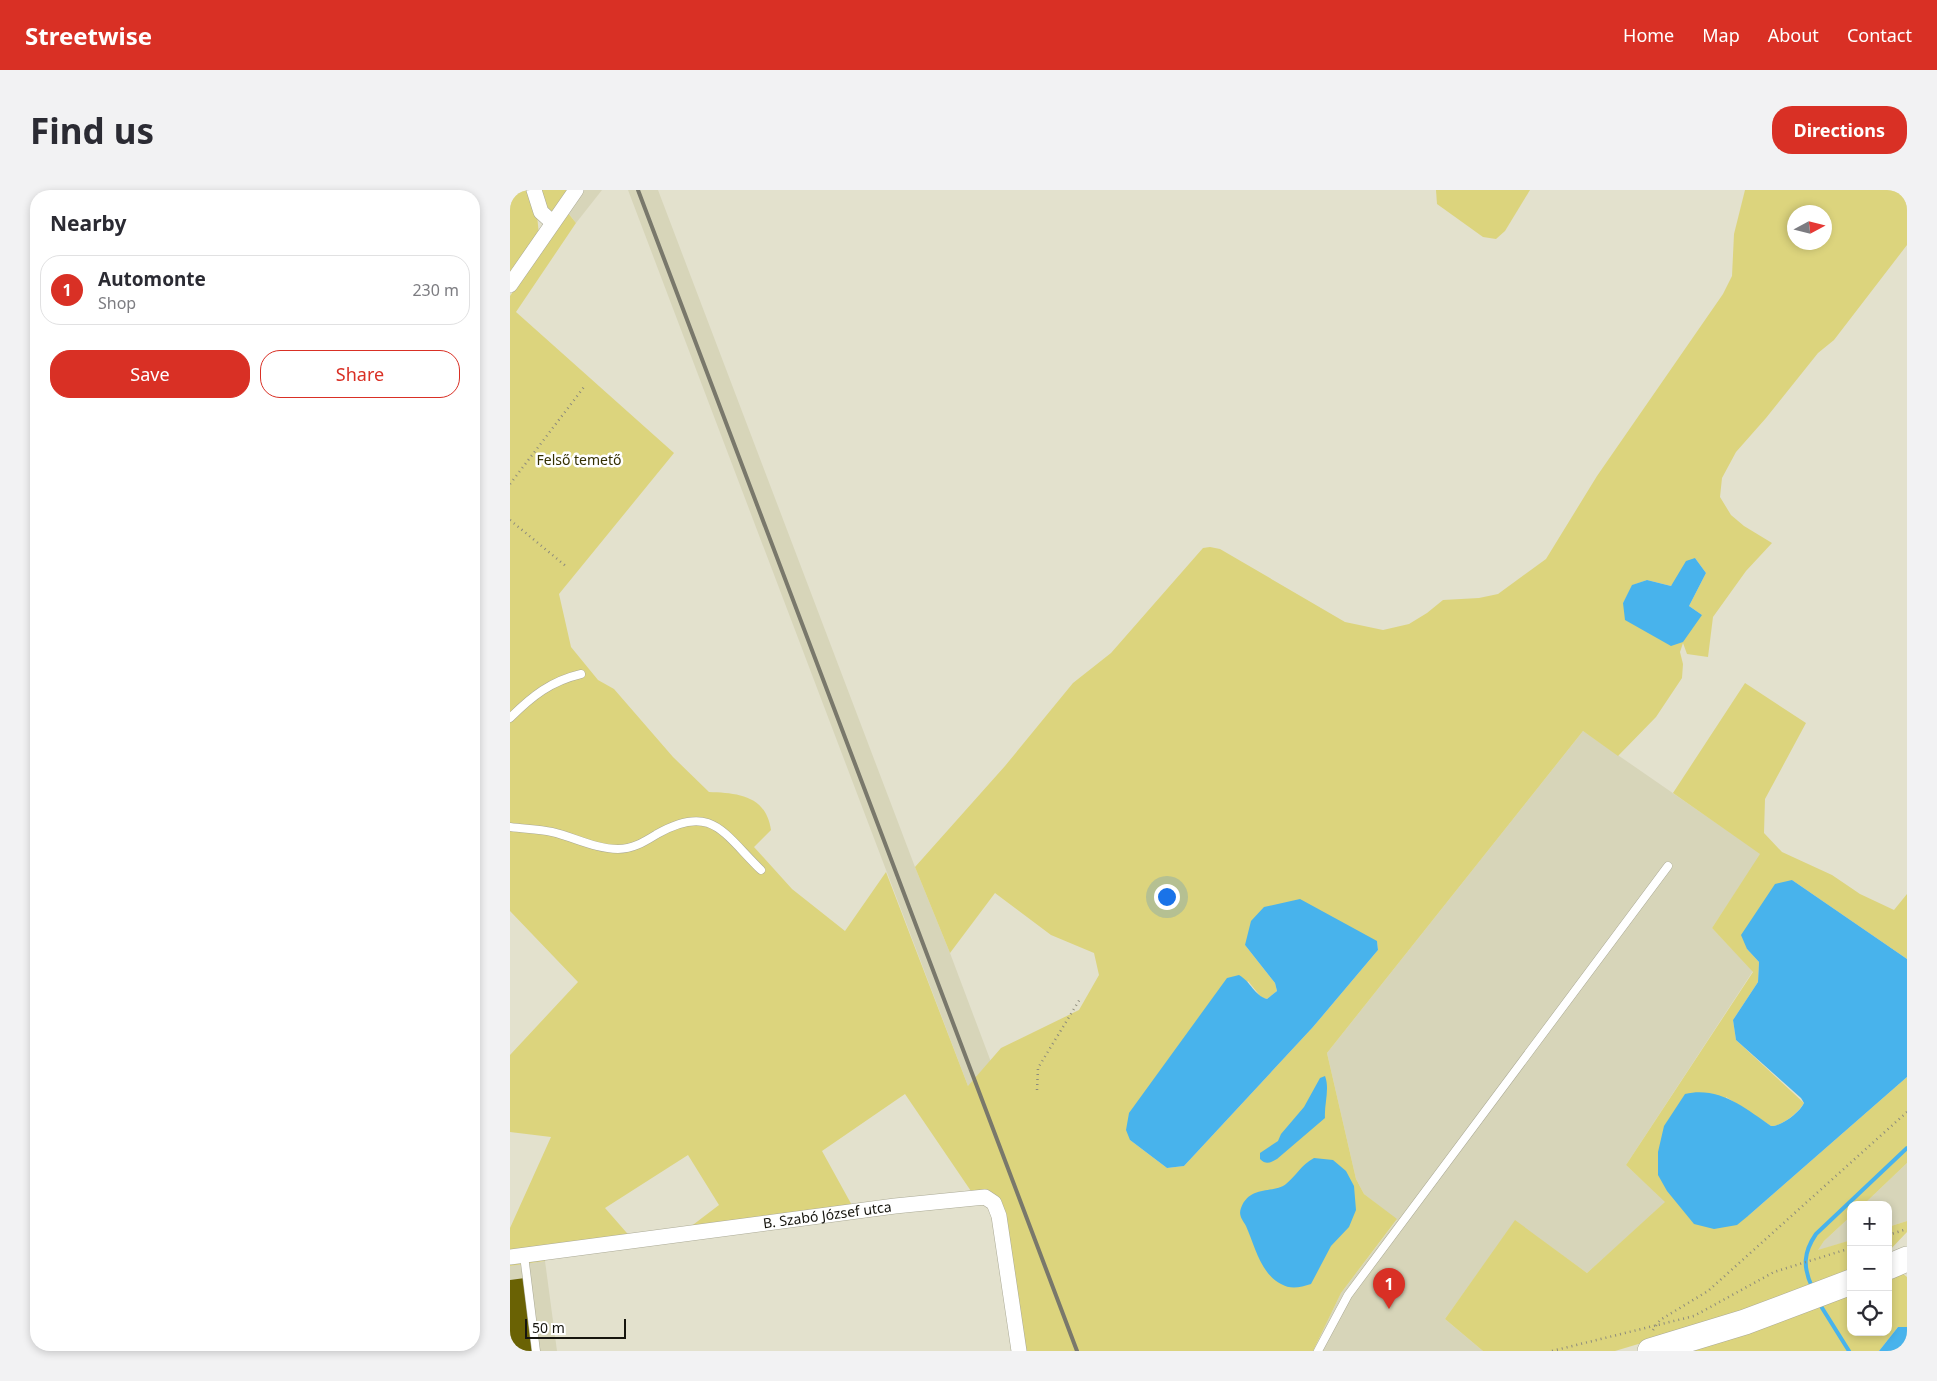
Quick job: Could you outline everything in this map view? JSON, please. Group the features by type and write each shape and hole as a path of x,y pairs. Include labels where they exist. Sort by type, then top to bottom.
{"main road":[{"path":"1892,1265 1907,1259"},
{"path":"1650,1343 1744,1322 1847,1284"}],"street":[{"path":"534,190 542,212 552,222"},
{"path":"510,285 576,190"},
{"name":"B. Szabó József utca","path":"517,1256 895,1206 985,1197 994,1204 999,1216 1018,1351"}],"lane":[{"path":"510,718 532,696 552,683 582,674"},
{"path":"510,828 551,832 600,847 618,849 634,848 684,821 706,821 716,826 761,870"},
{"path":"1318,1351 1348,1295 1668,866"},
{"path":"517,1256 536,1351"}],"path":[{"path":"510,484 584,387"},
{"path":"510,520 567,567"},
{"path":"1037,1090 1038,1068 1080,999"},
{"path":"1650,1343 1655,1326 1660,1320 1708,1291 1907,1112"},
{"path":"1892,1234 1907,1229"},
{"path":"1552,1351 1694,1316 1774,1272 1798,1267 1847,1249"}],"shaded area":[{"path":"557,190 602,190 576,223 554,195"},
{"path":"628,190 658,190 915,867 950,953 991,1062 1020,1223"},
{"path":"1583,731 1761,854 1712,928 1753,971 1626,1165 1666,1202 1587,1273 1515,1221 1445,1319 1483,1351 1313,1351 1341,1293 1397,1220 1364,1194 1356,1179 1327,1053"},
{"path":"1907,1163 1907,1221 1892,1226 1892,1201 1867,1201"},
{"path":"1847,1220 1847,1241 1817,1251 1824,1241"},
{"path":"545,1261 557,1351 510,1351 510,1266"}],"green space":[{"path":"510,190 532,190 536,204 539,236 510,277"},
{"path":"537,190 575,190 552,213 548,210"},
{"path":"1436,190 1530,190 1505,231 1496,239 1483,237 1437,204"},
{"name":"Felső temető","path":"1745,190 1907,190 1907,245 1834,340 1818,353 1736,452 1722,478 1720,497 1731,515 1744,526 1772,543 1746,571 1713,617 1708,657 1687,654 1683,643 1680,652 1683,664 1682,678 1656,717 1618,756 1583,731 1327,1053 1356,1179 1364,1194 1397,1219 1341,1293 1313,1351 1015,1351 994,1203 975,1197 905,1094 822,1151 854,1209 681,1234 719,1205 688,1155 605,1208 633,1240 544,1252 545,1261 510,1266 510,1228 551,1137 510,1132 510,1055 578,982 510,911 510,296 568,213 576,223 516,312 674,453 559,594 571,647 598,680 614,689 673,757 709,792 740,795 749,798 763,809 771,830 754,847 792,889 845,931 886,872 968,1086 1001,1048 1079,1010 1099,975 1094,953 1051,935 995,893 950,953 915,867 1005,766 1073,683 1111,653 1203,548 1220,549 1345,622 1383,630 1409,624 1443,600 1479,598 1498,594 1546,559 1597,476 1723,294 1732,276 1734,234","holes":["1695,558 1706,573 1689,606 1702,615 1623,603 1633,585 1647,580 1671,586","1377,941 1378,950 1313,1027 1184,1166 1167,1168 1130,1140 1248,981 1261,997 1267,999 1277,991 1275,983 1245,945"]},
{"path":"1745,683 1806,723 1765,799 1764,833 1782,852 1832,875 1860,894 1894,910 1907,894 1907,959 1792,880 1747,949 1759,962 1758,982 1733,1020 1736,1040 1804,1103 1789,1118 1780,1124 1771,1126 1726,1097 1748,1216 1907,1077 1907,1163 1867,1201 1847,1201 1847,1220 1824,1241 1818,1250 1847,1241 1847,1273 1735,1315 1615,1351 1483,1351 1445,1319 1515,1220 1587,1273 1665,1202 1626,1165 1753,972 1712,928 1760,854 1673,793"},
{"path":"1907,1221 1907,1232 1892,1248 1892,1246 1892,1226"},
{"path":"1901,1272 1907,1277 1907,1327 1898,1327 1892,1335 1892,1291 1892,1275"},
{"path":"1847,1292 1847,1336 1891,1336 1879,1351 1675,1351"}],"water":[{"path":"1695,558 1706,573 1689,606 1702,615 1683,642 1671,646 1625,620 1623,603 1632,585 1647,580 1671,586 1686,561"},
{"path":"1792,880 1907,959 1907,1077 1737,1225 1714,1229 1694,1224 1667,1191 1658,1175 1658,1152 1664,1126 1685,1094 1709,1093 1731,1100 1771,1126 1780,1124 1790,1118 1799,1111 1804,1103 1801,1098 1736,1040 1733,1020 1758,982 1759,962 1747,949 1741,935 1775,884"},
{"path":"1300,899 1377,941 1378,950 1313,1027 1184,1166 1167,1168 1130,1140 1126,1130 1129,1113 1227,978 1239,975 1259,995 1267,999 1277,991 1275,983 1245,945 1251,921 1264,907"},
{"path":"1325,1076 1327,1086 1325,1118 1277,1159 1268,1163 1262,1161 1260,1153 1278,1141 1281,1134 1304,1107 1320,1078"},
{"path":"1314,1158 1333,1160 1346,1171 1354,1186 1356,1210 1349,1227 1331,1246 1311,1284 1300,1287 1288,1287 1274,1279 1263,1266 1241,1218 1240,1211 1245,1200 1250,1196 1256,1192 1281,1187"},
{"path":"1898,1327 1907,1327 1907,1351 1879,1351"}],"building":[{"path":"525,1278 534,1351 510,1351 510,1280"}],"waterway":[{"path":"1812,1287 1807,1273 1806,1260 1809,1247 1816,1234 1907,1148"},
{"path":"1819,1303 1849,1351"}],"railway":[{"path":"638,190 1077,1351"}],"place":[{"name":"Automonte","path":"1389,1309"}]}
